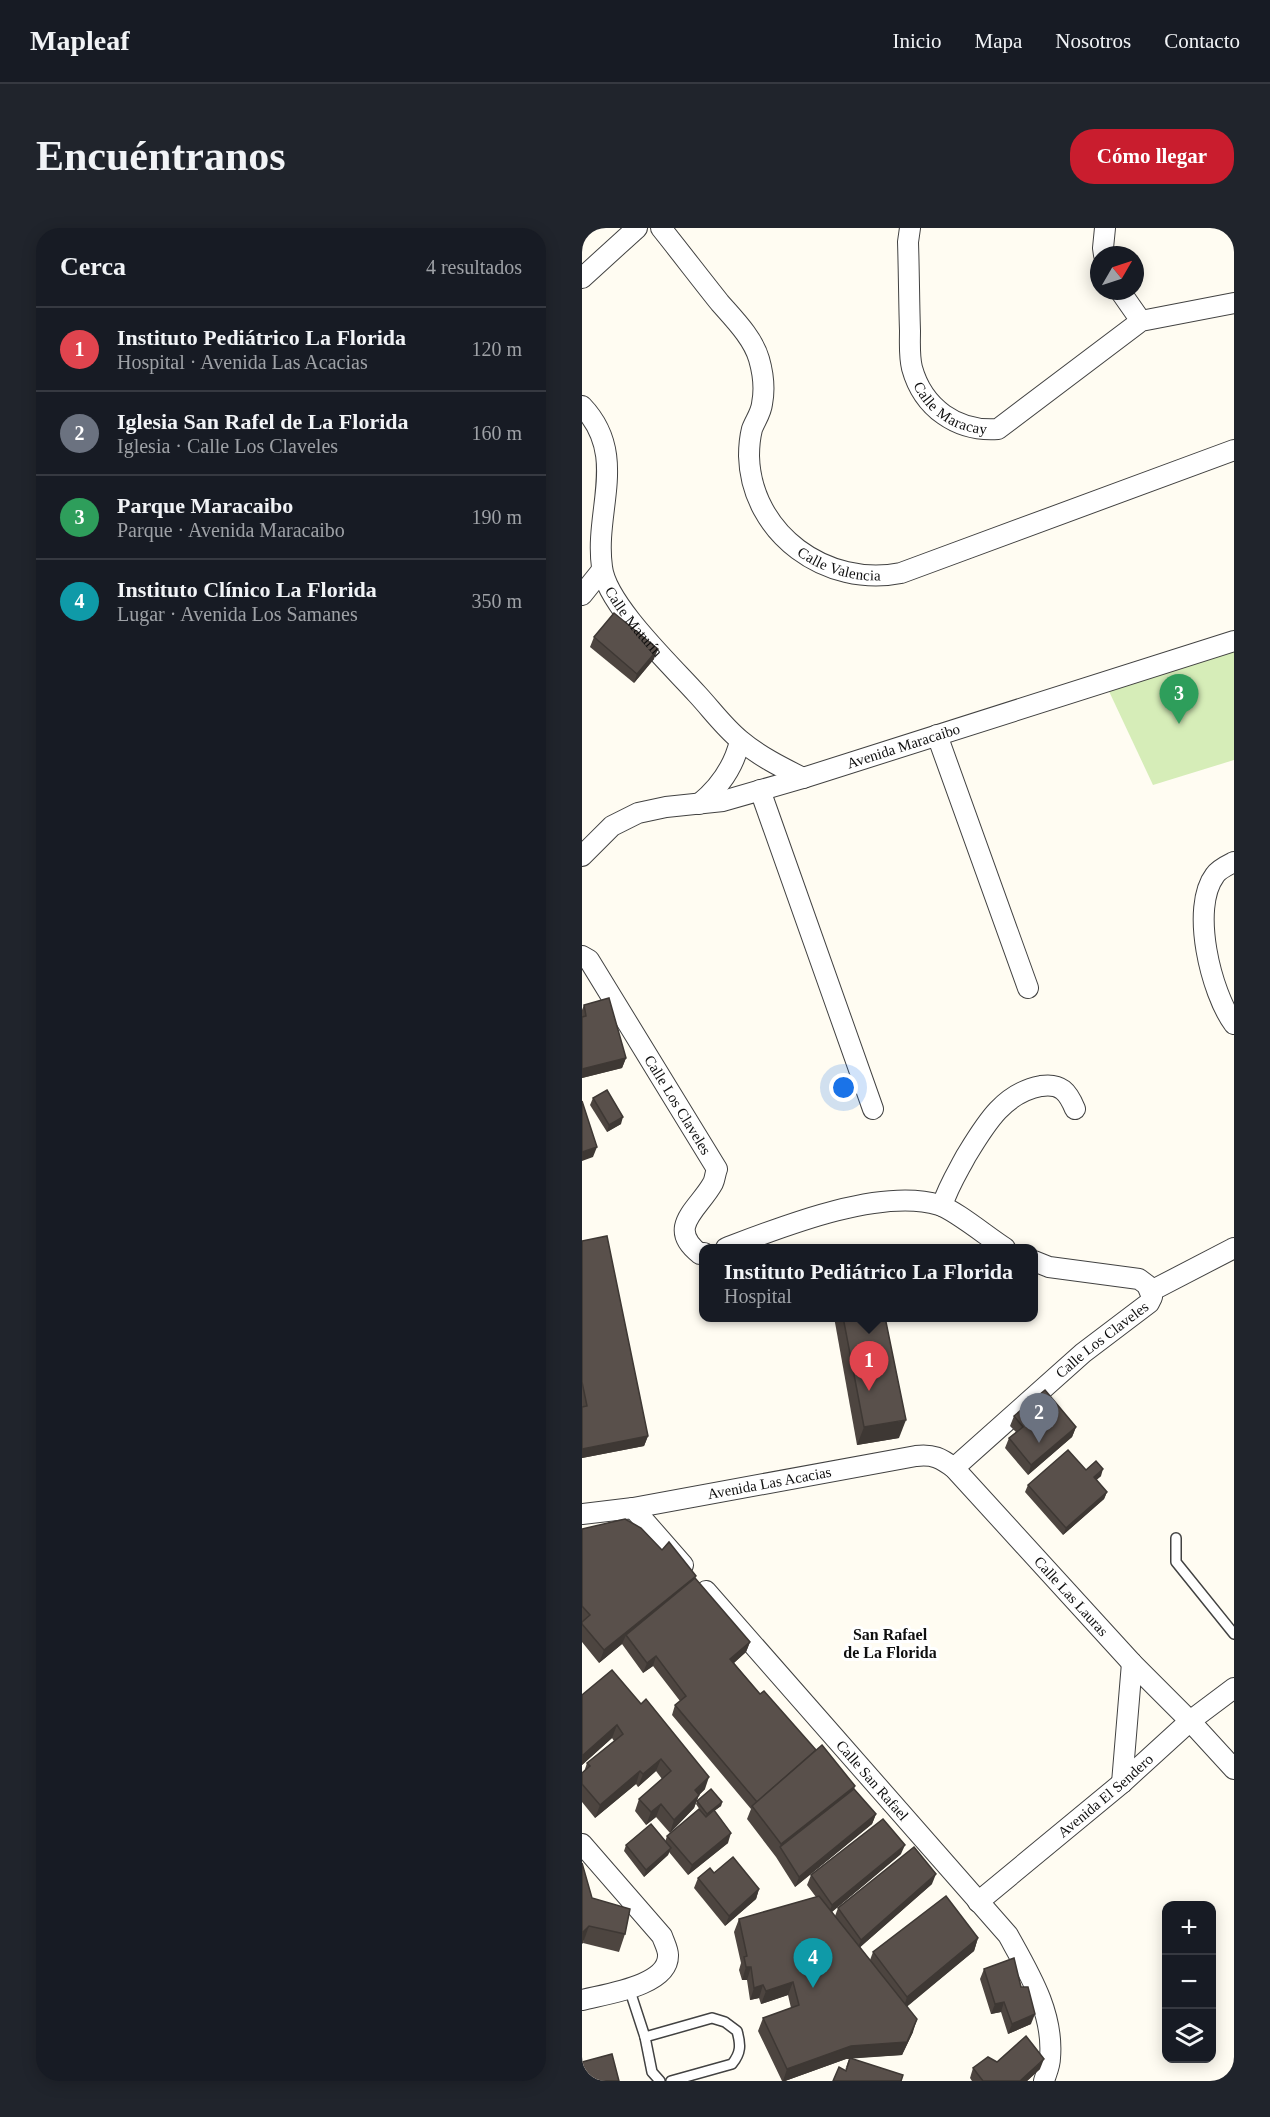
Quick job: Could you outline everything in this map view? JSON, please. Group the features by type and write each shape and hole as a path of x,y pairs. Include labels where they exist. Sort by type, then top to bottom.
{"street":[{"path":"582,278 637,228"},
{"name":"Calle Valencia","path":"661,228 742,330 758,356 764,378 762,405 751,432 749,455 752,482 760,504 773,527 793,548 842,571 881,577 901,573 1234,450"},
{"name":"Calle Maracay","path":"910,228 908,242 911,365 918,387 929,402 941,414 954,422 983,430 998,429 1141,321"},
{"path":"1103,246 1105,228"},
{"path":"1126,300 1141,321 1234,303"},
{"name":"Calle Maturín","path":"582,406 593,418 603,438 608,459 607,495 601,537 602,570 612,592 627,615 658,653 741,741 765,758 803,778"},
{"path":"582,596 602,570"},
{"name":"Avenida Maracaibo","path":"582,856 612,826 638,813 666,807 723,801 803,778 1234,641"},
{"path":"937,735 1028,988"},
{"path":"699,804 725,776 741,741"},
{"path":"760,790 873,1110"},
{"path":"1234,862 1216,873 1207,891 1204,916 1206,944 1215,987 1234,1024"},
{"name":"Calle Los Claveles","path":"584,953 717,1169 713,1182 684,1224 686,1237 699,1253"},
{"path":"942,1206 946,1191 978,1134 997,1110 1013,1098 1029,1089 1052,1085 1061,1087 1068,1093 1075,1109"},
{"path":"736,1244 770,1231 842,1210 916,1200 942,1206 999,1244"},
{"path":"1151,1291 1234,1248"},
{"name":"Calle Los Claveles","path":"954,1468 1083,1353 1149,1303 1152,1297 1147,1285 1140,1279 1049,1267 1038,1263"},
{"name":"Avenida Las Acacias","path":"582,1514 633,1508 930,1454 943,1459 954,1468"},
{"name":"Calle Las Lauras","path":"954,1468 1132,1663 1190,1720 1234,1770"},
{"name":"Calle San Rafael","path":"633,1508 1008,1935 1041,1999 1050,2059 1044,2081"},
{"path":"1122,1783 1132,1663"},
{"name":"Avenida El Sendero","path":"978,1902 1122,1783 1190,1720 1234,1688"},
{"path":"582,1844 662,1936 668,1955 664,1970 653,1980 582,2000"}],"lane":[{"path":"1176,1538 1176,1562 1234,1634"},
{"path":"629,1988 645,2037 652,2072 660,2081"},
{"path":"645,2037 712,2018 725,2022 737,2031 740,2044 738,2056 732,2064 671,2081"}],"green space":[{"path":"1234,648 1234,760 1153,785 1107,687"}],"building":[{"path":"614,613 658,649 637,674 594,637"},
{"path":"609,998 626,1058 582,1069 582,1017 586,1016 584,1005"},
{"path":"607,1090 623,1117 609,1125 593,1098"},
{"path":"582,1101 597,1147 582,1152"},
{"path":"607,1236 648,1436 582,1449 582,1407 587,1406 582,1382 582,1241"},
{"path":"844,1322 886,1322 906,1420 864,1427"},
{"path":"1045,1390 1076,1427 1031,1465 1009,1438 1023,1427 1014,1416"},
{"path":"1068,1450 1086,1470 1096,1461 1103,1469 1094,1477 1107,1492 1066,1528 1028,1485"},
{"path":"625,1519 641,1528 662,1550 669,1542 696,1576 604,1650 582,1624 590,1615 582,1606 582,1529"},
{"path":"695,1578 750,1642 730,1659 760,1694 764,1691 816,1750 757,1802 675,1705 686,1696 656,1656 647,1663 626,1635"},
{"path":"612,1670 641,1704 646,1699 709,1777 695,1790 699,1795 674,1820 661,1804 651,1812 639,1799 671,1771 661,1759 643,1774 640,1771 600,1805 582,1784 582,1773 590,1766 587,1763 623,1734 617,1725 582,1756 582,1695"},
{"path":"822,1745 855,1786 781,1844 752,1806"},
{"path":"711,1789 722,1802 707,1814 697,1801"},
{"path":"854,1789 876,1814 799,1877 780,1847"},
{"path":"699,1809 706,1817 714,1810 731,1833 692,1865 667,1836"},
{"path":"883,1819 905,1845 832,1905 811,1875"},
{"path":"651,1824 671,1848 646,1870 626,1845"},
{"path":"914,1847 936,1874 861,1940 838,1908"},
{"path":"733,1857 759,1889 729,1916 698,1878 710,1868 714,1873"},
{"path":"582,1863 592,1898 630,1909 625,1934 589,1926 582,1933"},
{"path":"819,1896 917,2019 907,2042 851,2046 787,2069 763,2018 799,2005 793,1982 766,1991 763,1985 754,1988 751,1967 746,1967 744,1957 747,1956 739,1919"},
{"path":"946,1896 978,1938 907,1997 873,1952"},
{"path":"1014,1958 1021,1987 1028,1987 1035,2014 1012,2024 1004,2002 995,2004 984,1969"},
{"path":"1026,2036 1044,2059 1020,2081 983,2081 973,2068 988,2057 997,2062"},
{"path":"612,2054 619,2081 582,2081 582,2062"},
{"path":"850,2058 903,2075 901,2081 833,2081 839,2067 846,2071"}],"place":[{"name":"Parque Maracaibo","path":"1179,724"},
{"name":"Instituto Pediátrico La Florida","path":"869,1391"},
{"name":"Iglesia San Rafel de La Florida","path":"1039,1443"},
{"name":"Instituto Clínico La Florida","path":"813,1988"}],"district":[{"name":"San Rafael de La Florida","path":"890,1643"}]}
